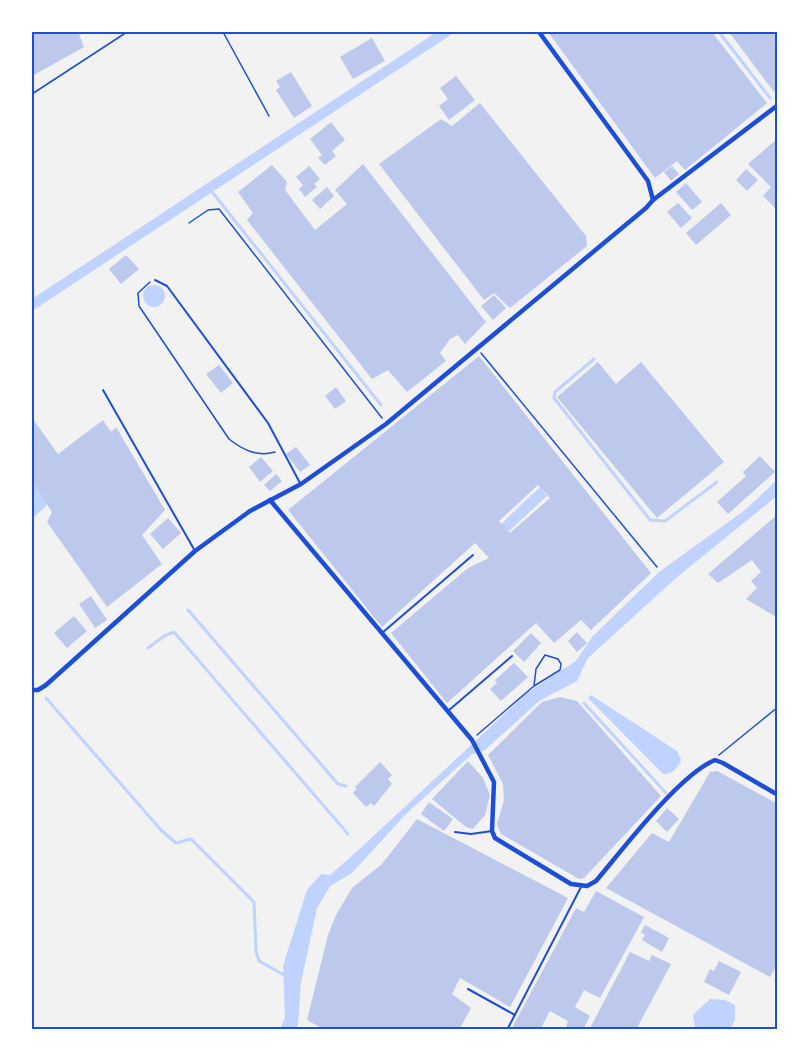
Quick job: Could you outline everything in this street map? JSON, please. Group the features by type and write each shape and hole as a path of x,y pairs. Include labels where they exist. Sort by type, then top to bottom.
{"street":[{"path":"539,32 648,181 653,200"},
{"path":"32,690 38,690 46,685 195,551 250,511 301,484 386,424 638,216 653,200 777,105"},
{"path":"270,500 471,740 494,782 492,831 501,843 571,884 581,887 596,880 658,809 702,766 715,760 777,795"}],"lane":[{"path":"155,280 167,286 268,423 301,484"},
{"path":"103,390 195,551"},
{"path":"382,633 472,555"},
{"path":"448,711 512,656"},
{"path":"455,832 471,834 492,831"},
{"path":"507,1029 581,887"},
{"path":"468,989 514,1015"}],"path":[{"path":"32,94 127,32"},
{"path":"223,32 269,116"},
{"path":"189,223 208,210 219,209 386,424"},
{"path":"155,280 138,292 139,306 229,438 240,448 260,454 281,450"},
{"path":"476,348 657,567"},
{"path":"471,740 534,686 560,670 561,664 558,659 545,655 536,669 534,686"},
{"path":"715,760 722,750 777,707"}],"water":[{"path":"154,285 162,288 165,296 162,304 154,307 146,304 143,296 146,288"},
{"path":"777,480 777,496 676,578 588,658 577,681 539,701 485,750 472,754 407,813 352,873 330,886 317,908 301,982 298,1025 295,1029 280,1030 285,1017 283,966 307,890 321,874 330,875 352,856 527,693 576,661 592,637 659,572 745,510"},
{"path":"540,487 547,496 508,532 501,524"},
{"path":"591,695 677,751 681,759 677,768 663,774 588,698"},
{"path":"710,999 725,1000 735,1005 735,1020 730,1029 695,1028 693,1015"}],"building":[{"path":"32,32 84,32 79,34 84,47 32,76"},
{"path":"548,32 712,32 767,103 685,170 677,161 655,178"},
{"path":"729,32 778,32 778,89 774,92"},
{"path":"372,38 385,61 353,79 340,57"},
{"path":"291,72 312,106 294,118 276,90 280,87 276,81"},
{"path":"456,76 475,100 449,120 439,106 448,99 440,88"},
{"path":"480,103 586,236 587,246 510,308 494,293 484,300 379,164 441,119 452,126"},
{"path":"331,122 345,140 332,151 336,156 325,165 318,158 322,155 310,139"},
{"path":"778,138 778,211 763,196 771,187 748,164"},
{"path":"363,164 486,322 465,344 458,335 450,339 440,353 446,361 407,392 388,370 372,379 247,220 253,213 238,192 272,165 287,182 285,190 315,230 347,204 335,190"},
{"path":"309,166 320,179 314,184 317,187 305,197 299,189 303,185 296,177"},
{"path":"672,166 679,174 671,181 664,172"},
{"path":"746,169 758,180 747,191 736,180"},
{"path":"686,183 702,202 692,210 676,192"},
{"path":"327,187 334,196 320,209 312,200"},
{"path":"678,203 692,218 681,228 667,212"},
{"path":"721,203 731,215 696,245 686,233"},
{"path":"126,255 139,269 121,284 109,269"},
{"path":"494,295 506,308 493,320 481,306"},
{"path":"479,356 651,573 591,630 581,620 554,643 536,623 447,703 391,633 468,568 489,558 475,543 382,627 288,510","holes":["538,485 550,498 510,533 499,521"]},
{"path":"598,362 616,384 641,362 724,462 657,518 557,397"},
{"path":"219,365 233,383 221,393 206,374"},
{"path":"336,387 346,401 335,409 325,396"},
{"path":"32,418 58,454 103,420 111,432 116,427 165,510 142,535 162,564 107,607 47,522 52,512 32,481"},
{"path":"296,447 310,465 300,472 286,454"},
{"path":"760,456 775,472 728,514 717,502 746,476 743,472"},
{"path":"261,457 273,471 260,482 249,467"},
{"path":"276,474 282,481 270,491 264,485"},
{"path":"778,514 778,618 746,599 757,588 751,581 761,572 752,560 718,583 708,574"},
{"path":"168,518 181,533 163,549 150,534"},
{"path":"91,596 107,620 95,628 79,604"},
{"path":"74,616 87,631 67,648 54,633"},
{"path":"577,632 587,643 577,652 568,641"},
{"path":"531,633 541,643 524,662 513,651"},
{"path":"514,663 528,677 501,701 490,689 497,683 495,680"},
{"path":"560,697 577,701 661,796 584,878 579,879 501,834 497,824 504,800 503,784 488,755 542,702"},
{"path":"468,761 483,778 490,795 485,815 473,829 466,827 432,799"},
{"path":"380,762 392,775 388,779 392,784 374,806 371,803 366,807 353,793 357,788 355,787"},
{"path":"717,771 778,804 778,963 770,977 606,888 652,833 669,842 710,772"},
{"path":"429,802 453,819 444,831 421,814"},
{"path":"667,808 679,819 667,832 656,821"},
{"path":"417,819 568,898 510,1007 460,978 452,994 471,1008 459,1030 325,1030 307,1020 328,935 336,915 352,888 382,864"},
{"path":"596,891 644,917 600,998 584,990 575,1007 590,1016 583,1030 565,1030 568,1021 550,1011 540,1030 511,1030 576,908 584,912"},
{"path":"645,925 669,938 662,952 642,940 645,935 641,932"},
{"path":"630,952 649,961 652,955 671,964 636,1030 589,1030"},
{"path":"719,961 741,972 729,995 704,982 710,969 714,971"}],"waterway":[{"path":"32,305 446,32"},
{"path":"719,32 770,98"},
{"path":"209,188 381,405"},
{"path":"594,359 555,392 554,398 650,520 665,521 717,482"},
{"path":"32,488 42,503 32,512"},
{"path":"188,610 338,784 346,786"},
{"path":"148,648 164,636 174,632 348,834"},
{"path":"46,698 161,830 176,843 191,839 254,902 256,951 259,961 286,976"},
{"path":"584,703 666,793"}]}
